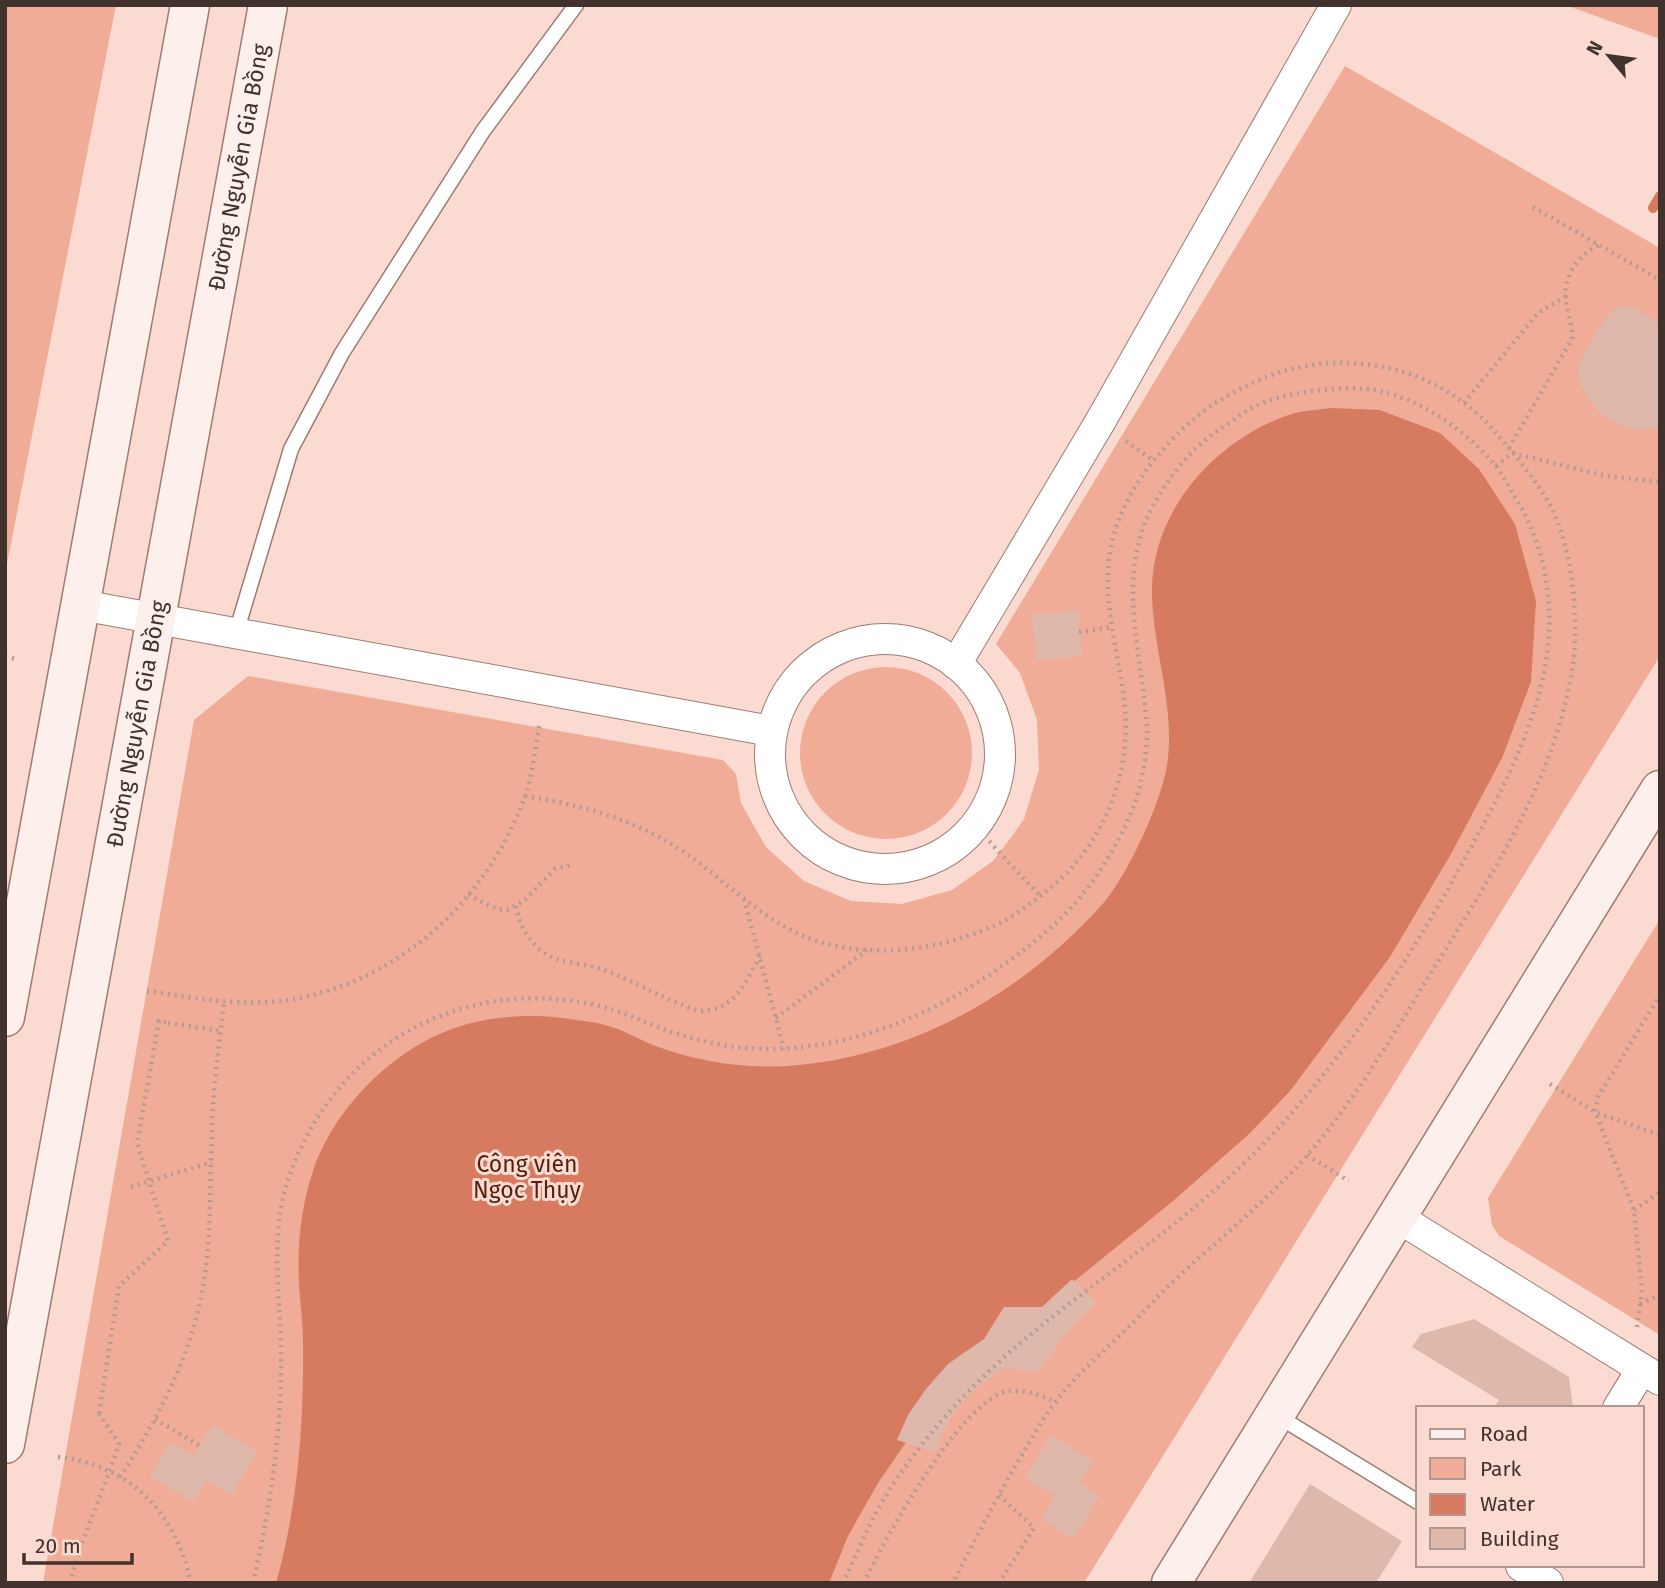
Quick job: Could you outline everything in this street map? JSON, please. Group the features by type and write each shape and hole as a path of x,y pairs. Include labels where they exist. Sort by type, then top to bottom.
{"main road":[{"path":"5,1017 190,5"},
{"name":"Đường Nguyễn Gia Bồng","path":"5,1444 268,5"},
{"path":"1171,1583 1660,790"}],"street":[{"path":"956,664 1100,422 1336,5"},
{"path":"80,605 771,731"},
{"path":"880,638 917,642 956,664 978,685 996,718 1001,755 994,793 975,826 947,852 911,867 873,869 836,859 804,837 781,807 770,770 771,731 785,695 811,666 843,646 880,638"},
{"path":"1396,1217 1651,1374 1620,1406"},
{"path":"1510,1583 1519,1567"},
{"path":"1523,1567 1548,1583"}],"lane":[{"path":"236,634 291,449 342,353 483,131 576,5"},
{"path":"1275,1414 1416,1501"}],"path":[{"path":"1533,207 1660,280"},
{"path":"1496,466 1511,451 1572,339 1573,328 1565,289 1577,261 1598,245"},
{"path":"1464,403 1538,313 1566,295"},
{"path":"525,796 598,811 642,828 681,850 744,898 795,932 831,946 867,950 909,948 966,936 998,925 1054,886 1092,844 1107,815 1124,755 1126,724 1112,627 1108,586 1109,558 1115,531 1141,479 1174,437 1192,420 1244,387 1288,369 1338,362 1382,365 1450,394 1483,418 1550,505 1561,534 1573,591 1575,651 1561,726 1521,822 1459,928 1355,1093 1307,1155 1275,1189 1173,1282 1055,1402 999,1495 953,1583"},
{"path":"253,1583 270,1504 279,1425 282,1360 276,1242 286,1184 310,1126 345,1079 387,1043 437,1016 498,999 552,998 608,1007 654,1026 700,1040 739,1048 784,1049 853,1038 926,1013 996,972 1066,915 1111,854 1139,791 1148,729 1131,583 1140,528 1168,479 1208,436 1259,404 1325,388 1380,390 1430,410 1460,432 1496,466 1530,524 1548,587 1549,640 1541,684 1512,767 1482,829 1438,907 1371,1013 1320,1079 1263,1144 1172,1227 1029,1335 960,1402 920,1447 880,1504 843,1583"},
{"path":"1511,451 1606,476 1660,482"},
{"path":"1079,632 1112,627"},
{"path":"5,657 16,659"},
{"path":"147,991 224,1003 293,999 336,988 373,972 415,948 439,928 468,895 511,831 525,796 545,690"},
{"path":"975,826 1040,896"},
{"path":"468,895 507,910 524,901 555,869 570,865"},
{"path":"744,898 784,1049"},
{"path":"516,906 521,925 542,952 555,959 600,969 698,1011 723,1008 731,1001 751,974 760,956"},
{"path":"776,1018 867,950"},
{"path":"1637,1328 1642,1290 1634,1210 1595,1112 1598,1097 1660,995"},
{"path":"120,1477 173,1383 197,1316 207,1251 213,1101 224,1003"},
{"path":"70,1583 93,1511 119,1444 99,1413 120,1286 168,1241 137,1143 159,1021 220,1031"},
{"path":"1550,1084 1595,1112 1660,1135"},
{"path":"1307,1155 1349,1181"},
{"path":"131,1188 212,1162"},
{"path":"1634,1210 1660,1192"},
{"path":"1640,1304 1660,1295"},
{"path":"863,1583 910,1496 947,1446 983,1405 1008,1391 1032,1393 1055,1402"},
{"path":"155,1419 200,1446"},
{"path":"58,1457 97,1465 110,1471 130,1482 156,1506 177,1536 191,1583"},
{"path":"999,1495 1034,1528 999,1583"}],"green space":[{"path":"5,5 116,5 5,574"},
{"path":"1565,5 1660,5 1660,39"},
{"name":"Công viên Ngọc Thụy","path":"1345,66 1660,248 1660,656 1084,1583 43,1583 194,720 248,676 723,760 736,774 741,803 766,847 804,881 851,901 902,904 952,890 993,861 1012,836 1024,819 1039,770 1037,720 1020,673 996,644"},
{"path":"886,667 919,673 947,692 966,720 972,753 966,786 947,814 919,833 886,839 853,833 825,814 806,786 800,753 806,720 825,692 853,673"},
{"path":"1660,919 1660,1335 1499,1236 1492,1225 1488,1198"}],"water":[{"path":"1331,408 1380,410 1440,433 1479,469 1515,524 1536,601 1531,682 1502,758 1451,854 1390,957 1290,1091 1249,1134 1173,1201 965,1370 920,1422 878,1483 848,1536 829,1583 276,1583 290,1524 301,1433 303,1342 299,1254 303,1211 314,1168 324,1144 354,1100 373,1080 416,1046 464,1025 490,1019 530,1016 589,1022 702,1059 736,1065 787,1066 832,1061 918,1036 959,1017 1034,968 1068,939 1111,894 1143,837 1165,775 1168,758 1168,716 1152,594 1154,565 1174,510 1209,464 1232,445 1257,429 1288,415"}],"building":[{"path":"1622,306 1634,308 1660,323 1660,428 1641,430 1619,425 1600,413 1586,396 1578,376 1578,365 1604,320 1612,311"},
{"path":"1078,610 1082,656 1037,660 1032,615"},
{"path":"1072,1279 1096,1303 1063,1336 1040,1371 1003,1368 976,1388 955,1410 936,1452 897,1440 908,1415 926,1389 948,1364 984,1339 1004,1307 1042,1307"},
{"path":"1474,1319 1569,1377 1573,1406 1495,1406 1499,1400 1412,1347 1421,1334"},
{"path":"213,1425 257,1451 232,1495 206,1480 193,1502 150,1476 170,1442 194,1456"},
{"path":"1051,1435 1093,1461 1079,1483 1100,1496 1073,1539 1041,1519 1055,1496 1025,1478"},
{"path":"1310,1484 1402,1541 1376,1583 1249,1583"}],"waterway":[{"path":"1653,208 1660,196"}]}
